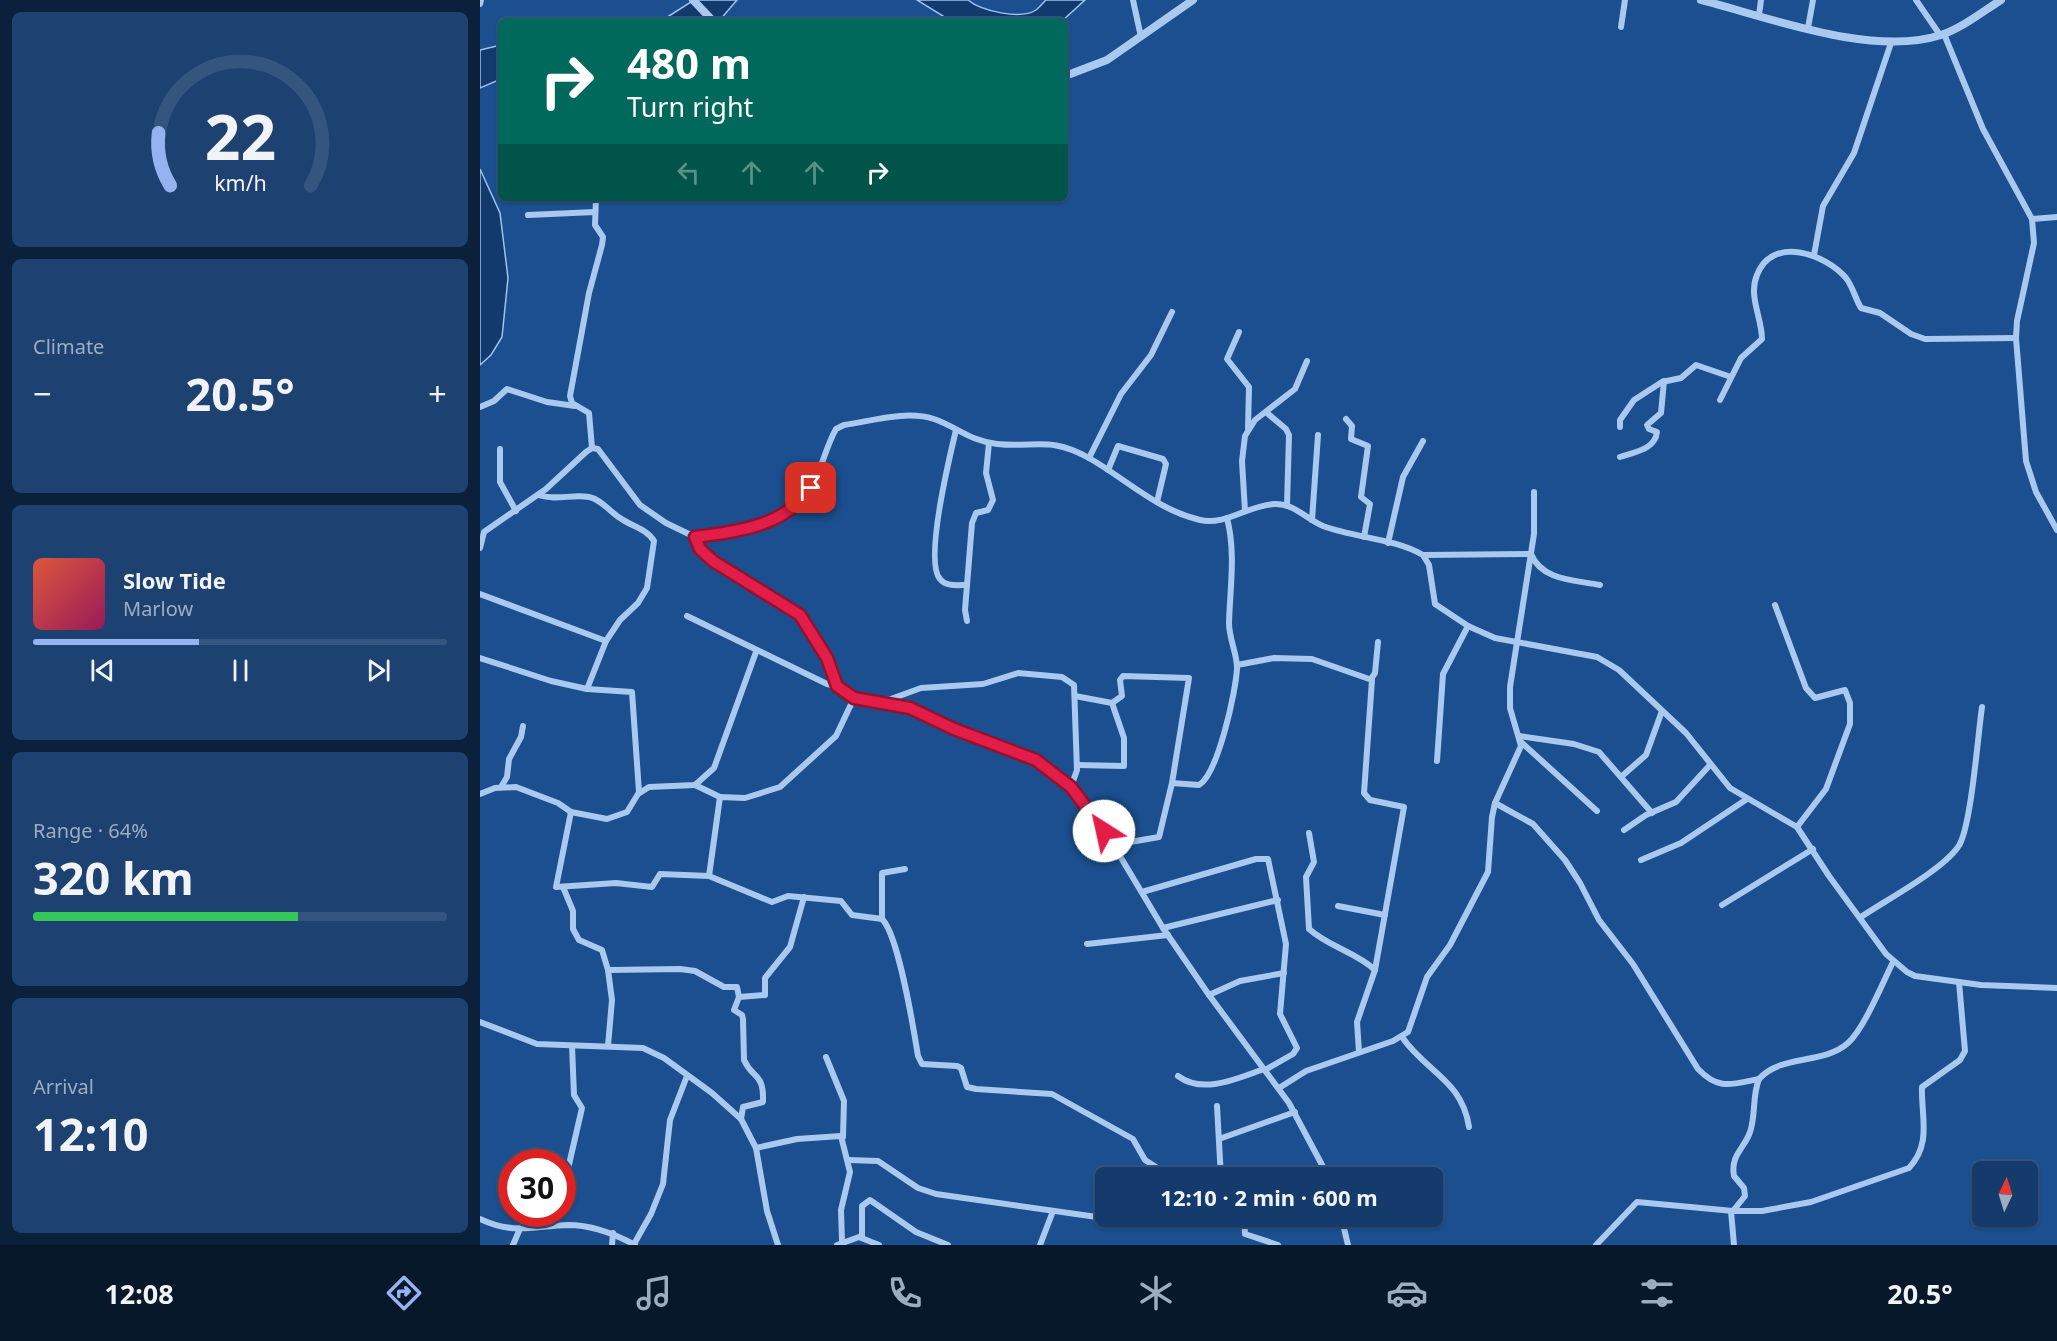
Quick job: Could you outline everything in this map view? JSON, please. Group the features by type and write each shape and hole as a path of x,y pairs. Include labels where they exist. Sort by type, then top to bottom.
{"street":[{"path":"693,0 710,18"},
{"path":"1133,0 1141,37"},
{"path":"1068,75 1107,60 1193,0"},
{"path":"1621,27 1625,0"},
{"path":"1701,0 1855,39 1891,43 1942,35 1990,3 2001,0"},
{"path":"1759,15 1761,0"},
{"path":"1808,28 1813,0"},
{"path":"1916,0 1942,35 1986,137 2026,203 2032,219 2034,243 2017,321 2016,338 2026,461 2036,492 2057,530"},
{"path":"1814,255 1823,206 1854,153 1891,43"},
{"path":"576,406 570,396 589,293 603,237 595,225 596,201"},
{"path":"528,215 595,213"},
{"path":"2032,219 2057,217"},
{"path":"1719,400 1741,358 1762,339 1755,290 1757,273 1767,260 1787,252 1800,250 1833,265 1846,277 1861,308 1880,313 1917,337 2016,338"},
{"path":"1089,458 1121,394 1150,355 1173,312"},
{"path":"1239,332 1227,359 1249,387 1248,429 1242,455 1245,511"},
{"path":"1248,429 1295,389 1307,361"},
{"path":"1620,427 1620,420 1634,400 1664,381 1681,378 1696,365 1731,377"},
{"path":"1620,457 1647,447 1654,440 1657,432 1647,428 1647,424 1661,413 1664,381"},
{"path":"480,407 494,401 507,389 547,402 576,406 589,413 592,448"},
{"path":"1267,413 1286,429 1288,435 1287,505"},
{"path":"592,448 598,449 640,505 666,523 695,537 756,527 797,506 811,488 836,429 844,425 907,416 932,419 970,438 989,443 1054,444 1089,458 1157,502 1186,517 1204,521 1227,518 1273,504 1287,505 1332,529 1388,543 1423,555 1531,554"},
{"path":"1346,419 1352,426 1351,439 1368,446 1361,497 1370,504 1364,537"},
{"path":"956,430 936,532 936,567 940,579 945,584 967,585"},
{"path":"1312,520 1318,435"},
{"path":"1388,543 1403,477 1423,441"},
{"path":"967,621 967,585 972,523 976,513 988,510 993,500 986,473 989,443"},
{"path":"1108,470 1118,446 1163,459 1166,464 1157,502"},
{"path":"480,548 482,531 538,495 592,448"},
{"path":"500,449 500,482 516,511"},
{"path":"1279,1088 1306,1071 1402,1037 1412,1022 1426,977 1450,945 1488,872 1495,802 1520,750 1520,739 1509,698 1515,642 1531,554 1534,492"},
{"path":"538,495 551,499 584,497 597,500 630,525 650,534 654,542 647,588 606,641 587,689"},
{"path":"1172,783 1199,784 1207,778 1226,724 1237,664 1229,630 1233,566 1227,518"},
{"path":"695,537 700,549 713,561 800,615 827,658 837,686"},
{"path":"1531,554 1536,566 1546,574 1600,585"},
{"path":"1423,555 1429,565 1435,604 1468,626 1495,638 1578,652 1606,661 1686,733 1730,788 1797,827 1893,962 1915,976 1959,982 2057,988"},
{"path":"480,594 606,641"},
{"path":"1775,605 1806,688 1815,698 1845,690 1850,703 1851,724 1826,789 1797,827"},
{"path":"687,616 756,652 827,684 837,686 854,698 919,711 954,729 1025,754 1047,766 1071,787 1096,816 1163,928 1209,996 1295,1112 1323,1167"},
{"path":"1437,761 1443,674 1468,626"},
{"path":"1359,1052 1357,1022 1375,970 1404,807 1370,800 1364,793 1371,679 1375,673 1378,642"},
{"path":"695,784 714,768 756,652"},
{"path":"480,658 551,681 587,689 629,691 633,694 639,792"},
{"path":"1237,664 1274,658 1312,659 1371,679"},
{"path":"880,704 921,688 983,684 1027,672 1062,677 1074,685 1075,696 1077,765 1071,787"},
{"path":"1112,703 1122,696 1120,680 1123,676 1189,678 1172,783 1159,837 1113,845"},
{"path":"1075,696 1106,700 1112,703 1124,738 1126,763 1117,767 1077,765"},
{"path":"480,794 501,787 531,792 571,812 608,819 627,812 639,792 649,787 695,784 720,797 745,798 780,787 836,736 854,698"},
{"path":"1861,917 1947,859 1960,844 1967,822 1982,707"},
{"path":"1622,776 1646,755 1662,711"},
{"path":"501,787 507,777 509,759 521,737 523,726"},
{"path":"1520,739 1588,747 1599,752 1652,813"},
{"path":"1520,739 1597,811"},
{"path":"1624,830 1676,802 1710,765"},
{"path":"709,876 720,797"},
{"path":"1641,860 1681,843 1747,799"},
{"path":"1495,802 1533,824 1565,860 1599,920 1633,964 1698,1069 1717,1084 1759,1078 1770,1070 1824,1056 1850,1042 1893,962"},
{"path":"571,812 556,887 616,883 652,887 660,874 709,876 772,902 788,896 840,901 852,915 882,920"},
{"path":"1309,833 1314,862 1306,877 1310,929 1318,937 1365,960 1375,970"},
{"path":"1722,904 1813,849"},
{"path":"1142,892 1267,858 1278,900 1286,944 1280,1014 1297,1048 1293,1054 1265,1070 1211,1084 1193,1084 1178,1077"},
{"path":"905,869 882,873 882,920 889,931 904,982 918,1056 922,1064 961,1068 967,1087 1052,1094 1133,1139 1145,1160 1156,1167"},
{"path":"563,887 573,911 573,929 581,943 603,950 612,1000 608,1046"},
{"path":"739,997 765,995 765,978 790,947 804,897"},
{"path":"1163,928 1278,900"},
{"path":"1338,906 1384,915"},
{"path":"1087,944 1168,935"},
{"path":"608,970 660,968 695,971 724,987 737,987 739,997 734,1010 742,1015 743,1019 744,1060 761,1079 763,1101 743,1107 741,1119"},
{"path":"1209,996 1240,981 1284,973"},
{"path":"1596,1245 1637,1202 1732,1211 1794,1206 1909,1168 1918,1155 1926,1129 1922,1087 1960,1060 1965,1051 1959,982"},
{"path":"480,1022 537,1044 643,1048 654,1052 723,1102 741,1119 756,1148 767,1211 778,1245"},
{"path":"1402,1037 1410,1049 1451,1084 1462,1100 1469,1127"},
{"path":"572,1046 574,1095 582,1108 572,1149"},
{"path":"826,1057 844,1101 843,1137 849,1160 850,1181 841,1210 839,1243 862,1237 879,1245"},
{"path":"480,1220 519,1231 570,1225 613,1233 635,1245 663,1184 670,1120 687,1076"},
{"path":"1734,1245 1732,1211 1745,1196 1743,1188 1734,1176 1734,1163 1739,1148 1750,1133 1759,1078"},
{"path":"1217,1106 1220,1167"},
{"path":"1219,1139 1295,1112"},
{"path":"756,1148 832,1135 843,1137"},
{"path":"849,1160 878,1161 918,1188 936,1194 1095,1217"},
{"path":"862,1237 862,1206 870,1200 916,1232 948,1245"},
{"path":"1040,1245 1053,1211"},
{"path":"1245,1227 1245,1234 1261,1243 1278,1245"},
{"path":"1343,1227 1348,1245"},
{"path":"513,1245 519,1231"},
{"path":"612,1245 613,1233"}],"water":[{"path":"694,0 737,0 722,18 666,18"},
{"path":"917,0 968,0 991,11 1021,14 1036,10 1046,0 1085,0 1065,18 946,18"},
{"path":"498,46 498,80 480,88 480,50"},
{"path":"480,169 500,213 508,278 502,337 491,355 480,365"}],"route":[{"path":"811,488 797,506 756,527 695,537 700,549 713,561 769,598 800,615 827,658 837,686 854,698 871,703 910,708 928,714 954,729 1025,754 1047,766 1071,787 1096,816 1104,831"}]}
